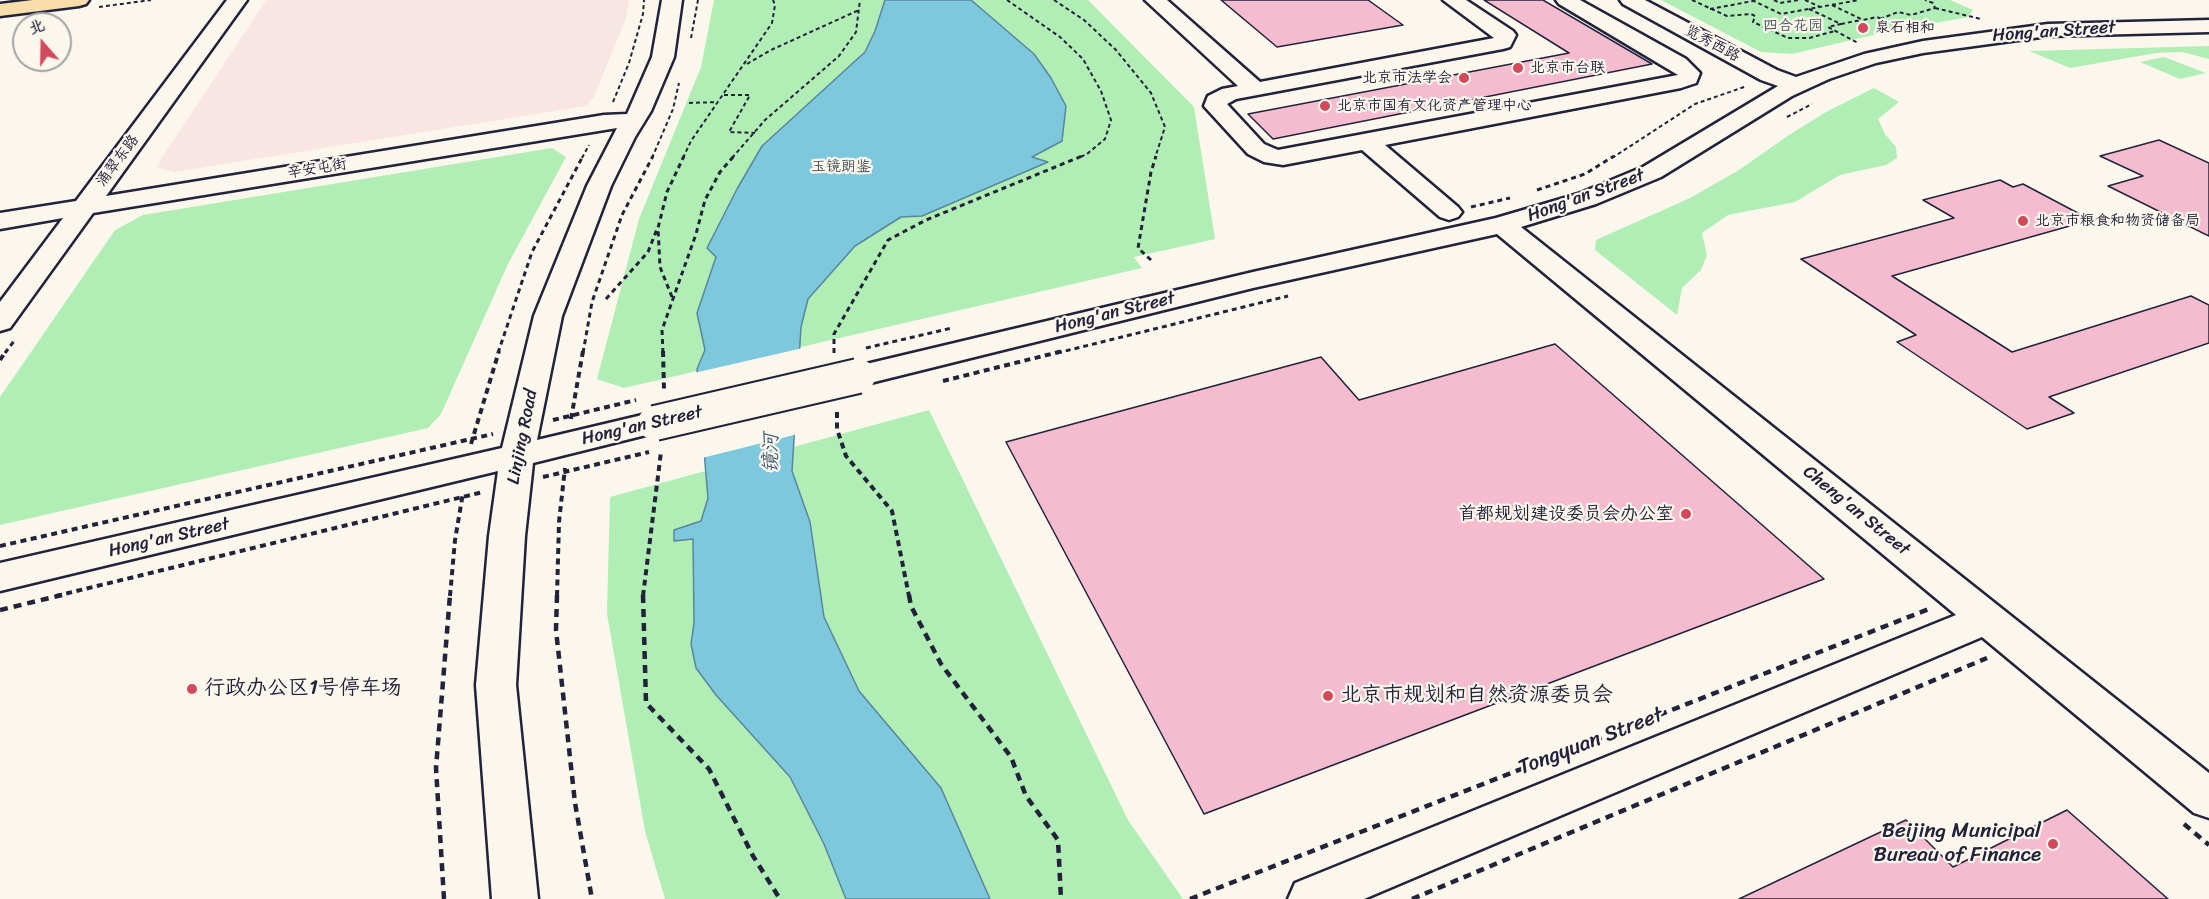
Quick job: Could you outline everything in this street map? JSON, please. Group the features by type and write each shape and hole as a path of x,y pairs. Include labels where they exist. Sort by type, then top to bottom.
{"main road":[{"path":"0,10 79,0"}],"street":[{"name":"涌翠东路","path":"0,322 237,0"},
{"name":"Linjing Road","path":"515,899 496,685 518,456 548,316 599,186 623,137 635,120 663,57 672,0"},
{"path":"1155,0 1255,89"},
{"path":"1453,0 1506,35 1503,43 1255,89 1221,98 1216,101 1215,106 1256,149 1264,154 1283,158 1688,78 1689,73 1678,64 1566,0"},
{"name":"览秀西路","path":"1630,0 1769,75 1796,85"},
{"name":"Hong'an Street","path":"0,577 651,424 849,361 1253,280 1507,211 1587,200 1652,172 1796,85 1821,74 1871,58 1923,46 1984,37 2081,28 2209,26"},
{"name":"辛安屯街","path":"0,221 592,124 635,120"},
{"path":"1368,143 1449,212"},
{"name":"Cheng'an Street","path":"1507,211 1976,608 2209,799"},
{"name":"Tongyuan Street","path":"1311,899 1976,608"}],"path":[{"path":"606,300 648,252 658,228 667,192 691,141 772,23 775,5 773,0"},
{"path":"958,326 849,361 834,334 888,240 926,219 1087,154 1105,139 1111,120 1101,91 1083,59 1060,37 1007,0"},
{"path":"1054,0 1084,20 1116,50 1151,93 1165,127 1151,172 1138,248 1151,260"},
{"path":"1692,0 1727,16 1751,14 1755,16 1753,22 1788,38 1809,38 1835,31"},
{"path":"1710,9 1753,0 1781,14 1859,0"},
{"path":"1774,0 1780,3 1798,0"},
{"path":"1805,0 1820,7"},
{"path":"1925,0 1933,3 1935,8"},
{"path":"1831,5 1863,20"},
{"path":"1856,48 1864,46 1828,27 1880,19 1898,12 1911,15 1935,8 1987,20"},
{"path":"746,64 860,9"},
{"path":"1809,9 1841,24"},
{"path":"1880,19 1915,34 1906,36"},
{"name":"Hong'an Street","path":"1533,192 1585,174 1695,104 1745,87 1769,75"},
{"path":"723,95 750,95 729,132 756,133"},
{"path":"689,103 718,102"},
{"name":"Hong'an Street","path":"1449,212 1507,211"},
{"path":"658,228 660,267 672,297"},
{"path":"836,406 837,429 846,456 892,511 911,606 941,664 1011,757 1026,796 1058,840 1061,899"},
{"name":"Hong'an Street","path":"0,609 518,456 651,424"},
{"name":"Hong'an Street","path":"0,546 518,456 651,424"},
{"name":"Tongyuan Street","path":"1190,899 1976,608"},
{"path":"1412,899 2021,644"}],"shaded area":[{"path":"266,0 629,0 626,18 594,97 586,106 174,172 156,167"}],"green space":[{"name":"玉镜朗鉴","path":"714,0 1088,0 1194,107 1215,239 1134,257 1142,268 624,388 597,379 639,219 701,67"},
{"name":"四合花园","path":"1661,0 1950,0 1973,10 1968,17 1882,33 1792,54 1761,52"},
{"path":"2209,46 2209,59 2182,52 2156,53 2070,68 2029,51"},
{"path":"2164,57 2206,73 2180,79 2140,62"},
{"path":"1874,88 1899,102 1878,119 1885,134 1896,147 1897,158 1886,165 1840,175 1795,202 1728,215 1702,233 1707,255 1701,270 1682,288 1677,315 1595,250 1596,240 1690,198 1739,170 1826,112"},
{"path":"552,148 566,157 508,264 441,414 428,428 0,525 0,397 115,230 143,215"},
{"path":"929,410 1128,820 1183,899 665,899 645,831 607,614 610,497"}],"water":[{"name":"镜河","path":"885,0 971,0 1034,54 1051,78 1066,106 1062,141 1032,157 1048,162 922,216 901,217 855,246 808,299 801,327 792,471 810,522 824,617 859,691 941,788 990,899 846,899 824,844 790,777 716,695 696,668 691,644 694,623 693,539 674,541 674,530 701,521 708,498 697,369 705,350 697,313 716,257 707,248 762,146 865,52"}],"pier":[{"path":"803,348 798,434 702,458 694,373"}],"building":[{"path":"1221,0 1368,0 1403,25 1277,47"},
{"path":"1484,0 1543,0 1652,64 1273,139 1248,114 1569,53"},
{"path":"2159,140 2209,163 2209,236 2108,186 2143,176 2100,156"},
{"path":"2000,180 2013,187 2023,184 2091,220 1892,276 2012,352 2191,296 2209,305 2209,343 2049,397 2074,413 2027,429 1897,342 1916,335 1801,259 1954,218 1923,200"},
{"name":"北京市规划和自然资源委员会","path":"1555,344 1824,579 1204,814 1006,442 1321,357 1359,400"},
{"name":"Beijing Municipal Bureau of Finance","path":"2067,810 2168,899 1739,899 1906,820 1953,867"}],"place":[{"name":"泉石相和","path":"1863,28"},
{"name":"北京市台联","path":"1518,68"},
{"name":"北京市法学会","path":"1464,78"},
{"name":"北京市国有文化资产管理中心","path":"1325,106"},
{"name":"北京市粮食和物资储备局","path":"2023,221"},
{"name":"首都规划建设委员会办公室","path":"1686,514"},
{"name":"行政办公区1号停车场","path":"192,689"},
{"name":"北京市规划和自然资源委员会","path":"1328,696"},
{"name":"Beijing Municipal Bureau of Finance","path":"2053,844"}]}
